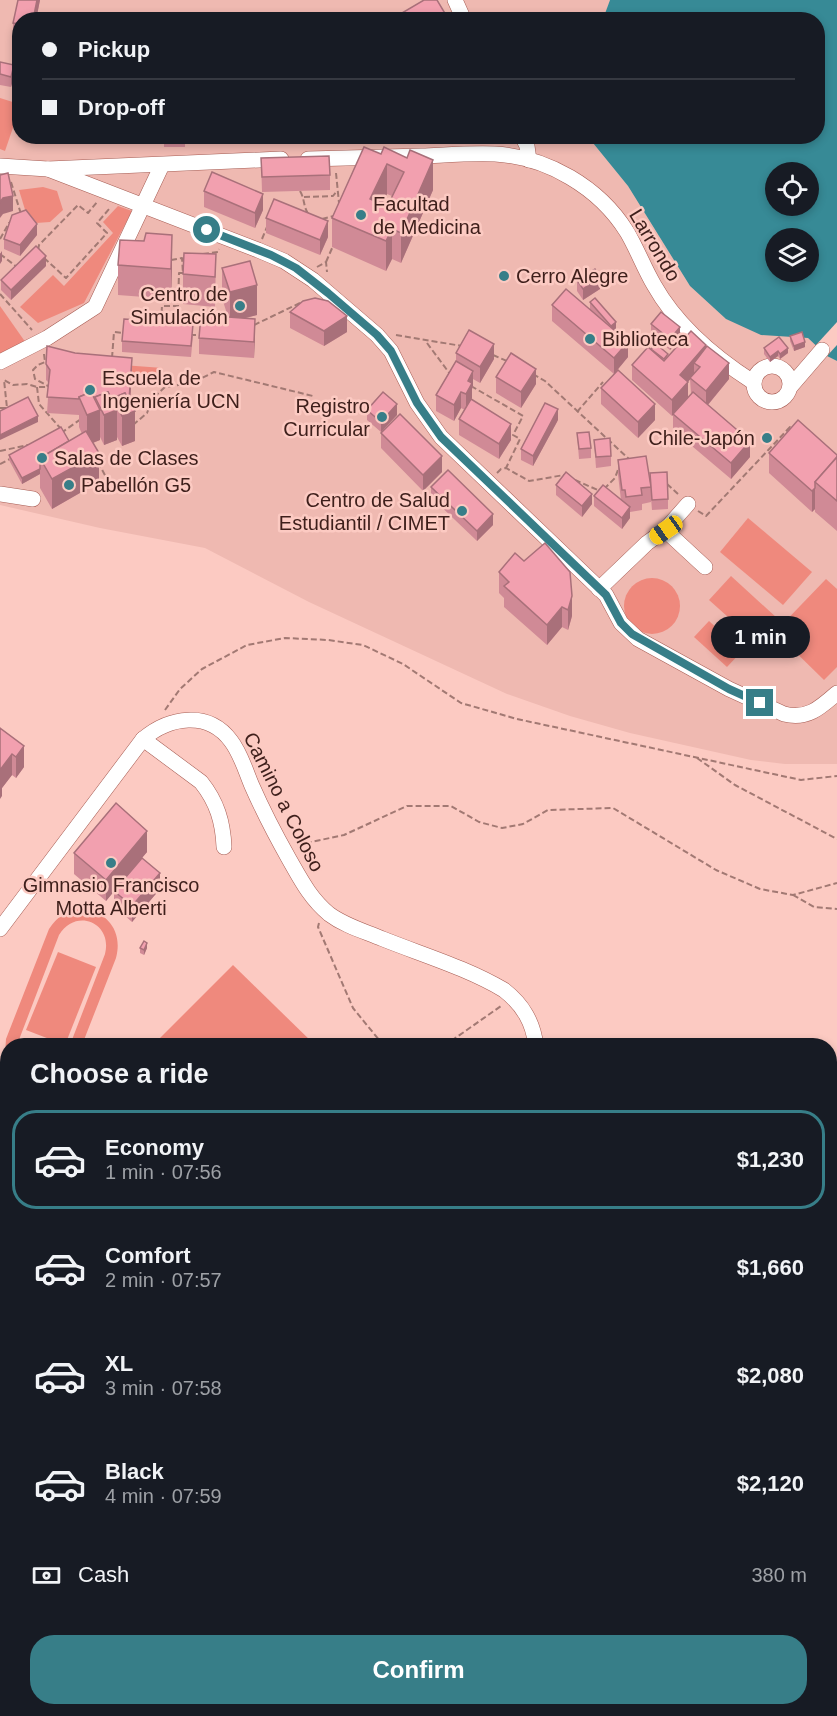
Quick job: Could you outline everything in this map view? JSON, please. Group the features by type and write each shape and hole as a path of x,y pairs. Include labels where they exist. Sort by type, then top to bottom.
{"street":[{"path":"526,144 529,160"},
{"name":"Larrondo","path":"0,166 48,169 486,154 529,160 571,178 596,196 627,231 654,285 676,316 711,352 753,382"},
{"path":"0,362 47,338 95,307 162,165"},
{"path":"48,169 258,250 284,261 313,280 391,351 417,403 441,437 488,485 599,589 611,602 621,623 638,639 729,689 784,714 792,716 808,714 819,709 837,693"},
{"path":"791,386 790,379 784,370 771,366 759,371 753,382 759,397 772,403 785,398 791,386 822,350"},
{"path":"1,500 33,499"},
{"path":"599,589 646,543 666,530 688,504"},
{"path":"666,530 705,567"},
{"name":"Camino a Coloso","path":"0,930 142,739 169,722 198,720 218,729 231,740 259,802 303,886 321,907 350,926 494,984 514,998 527,1016 535,1038"},
{"path":"142,739 201,782 208,791 222,820 224,847"}],"path":[{"path":"336,172 339,204"},
{"path":"11,182 22,217"},
{"path":"300,191 304,197 304,208 314,222 341,214"},
{"path":"304,197 333,196 337,191"},
{"path":"113,194 97,223 107,232 66,278 38,252 39,245 78,205 88,213 113,194"},
{"path":"0,239 9,223 15,220"},
{"path":"258,250 268,224"},
{"path":"200,255 218,252 224,237"},
{"path":"326,262 335,242"},
{"path":"0,254 21,270"},
{"path":"169,260 191,257"},
{"path":"182,258 184,281"},
{"path":"161,325 162,306 178,306 179,273 183,273"},
{"path":"0,294 35,334"},
{"path":"249,327 303,302"},
{"path":"368,328 426,341 464,346"},
{"path":"111,366 114,332 125,333"},
{"path":"184,334 208,335"},
{"path":"426,341 449,373 457,378"},
{"path":"8,413 4,380 13,385 50,387 35,379 33,370 38,364 45,362 44,348"},
{"path":"493,355 513,364"},
{"path":"128,426 135,425 147,413 153,398 165,387 192,383 214,372 312,396"},
{"path":"530,373 545,381 631,462"},
{"path":"577,412 603,382"},
{"path":"466,383 523,416 513,435 520,439 506,468"},
{"path":"37,387 39,404 63,432"},
{"path":"0,393 5,391"},
{"path":"0,408 7,408"},
{"path":"53,437 74,422 86,417"},
{"path":"663,482 706,516 790,427 798,434"},
{"path":"0,451 32,444"},
{"path":"573,480 602,492 615,478 623,455"},
{"path":"0,464 11,459"},
{"path":"96,460 107,479"},
{"path":"488,485 501,469 506,468 529,481 564,475"},
{"path":"615,478 623,475"},
{"path":"161,716 180,688 202,669 247,645 285,638 328,640 363,645 403,664 461,703 517,718 801,780 837,776"},
{"path":"695,757 735,785 837,840"},
{"path":"283,848 344,835 407,806 451,806 479,822 502,828 523,824 548,810 613,807 716,870 760,889 793,895 814,907 837,909"},
{"path":"793,895 837,883"},
{"path":"321,907 318,927 353,1008 377,1038"},
{"path":"456,1038 514,998"}],"shaded area":[{"path":"0,0 610,0 606,12 12,12 12,144 594,144 628,186 690,286 726,319 808,338 827,356 837,361 837,764 785,764 751,760 630,733 570,716 507,694 309,602 205,548 100,528 0,505"},
{"path":"0,98 12,102 12,130 5,151 0,149"},
{"path":"43,187 57,191 63,210 50,222 36,223 26,213 19,190"},
{"path":"118,206 132,211 84,303 38,323 20,307 53,275 64,286 113,233 103,222"},
{"path":"0,306 26,343 0,357"},
{"path":"122,365 163,368 145,385 134,384 134,373 116,371"},
{"path":"748,518 812,572 783,605 720,552"},
{"path":"731,576 777,618 756,642 709,600"},
{"path":"646,578 658,578 668,582 676,590 680,606 676,622 668,630 658,634 646,634 636,630 628,622 624,612 624,600 628,590 636,582"},
{"path":"826,579 837,589 837,667 824,680 775,632"},
{"path":"709,621 742,651 727,667 694,637"},
{"path":"81,909 91,911 106,919 115,932 118,949 85,1038 73,1038 105,954 106,943 104,934 98,927 91,922 83,921 74,922 59,935 20,1038 6,1038 49,929 62,915"},
{"path":"58,952 96,967 68,1038 47,1038 26,1030"},
{"path":"233,965 308,1038 160,1038"}],"water":[{"path":"610,0 837,0 837,361 827,356 808,338 761,335 726,319 690,286 628,186 594,144 825,144 825,12 606,12"}],"pier":[{"path":"837,322 837,345 827,356 816,345"}],"building":[{"path":"18,0 37,0 35,12 15,12"},
{"path":"424,0 437,0 444,12 404,12"},
{"path":"0,62 12,65 11,77 0,74"},
{"path":"364,147 381,154 384,147 407,158 410,150 433,160 401,233 392,229 386,241 332,218","holes":["387,164 404,172 387,207 370,199"]},
{"path":"329,156 330,175 262,177 261,158"},
{"path":"212,172 263,194 255,213 204,191"},
{"path":"8,173 13,196 3,198 0,202 0,175"},
{"path":"274,199 328,221 320,240 266,218"},
{"path":"26,210 37,224 20,245 4,239 12,215"},
{"path":"146,233 172,235 171,269 118,265 120,240 144,241"},
{"path":"36,246 46,256 11,290 1,280"},
{"path":"184,253 216,254 215,277 183,274"},
{"path":"250,261 257,285 230,292 222,268"},
{"path":"595,269 600,278 583,289 577,280"},
{"path":"566,289 628,342 614,358 552,305"},
{"path":"315,298 328,301 347,316 324,331 290,312 303,301"},
{"path":"595,298 616,322 611,326 590,302"},
{"path":"661,312 680,327 670,339 651,324"},
{"path":"201,315 255,319 254,342 199,338"},
{"path":"124,319 193,324 191,346 122,341"},
{"path":"469,330 494,344 480,367 456,353"},
{"path":"691,331 706,345 680,375 688,382 672,400 632,365 648,347 664,361"},
{"path":"802,332 805,342 794,346 790,336"},
{"path":"779,337 788,348 770,357 764,348"},
{"path":"656,344 668,354 664,359 651,349"},
{"path":"47,346 75,353 132,358 129,400 125,393 113,398 113,401 108,392 95,397 95,400 91,392 79,399 47,397 50,370 46,364"},
{"path":"707,346 729,363 706,391 690,378 700,367 694,363"},
{"path":"511,353 536,369 521,392 496,377"},
{"path":"456,361 473,371 468,381 472,383 466,394 461,392 454,405 436,395"},
{"path":"618,370 655,404 638,422 601,388"},
{"path":"91,392 100,410 87,415 79,397"},
{"path":"108,392 117,410 104,415 95,397"},
{"path":"383,392 397,404 381,422 367,410"},
{"path":"693,392 750,441 731,463 673,414"},
{"path":"125,393 135,411 122,416 113,398"},
{"path":"28,397 38,416 0,435 0,411"},
{"path":"471,399 511,424 499,444 459,419"},
{"path":"545,403 558,409 533,456 521,449"},
{"path":"400,414 442,456 423,475 381,433"},
{"path":"798,420 837,455 815,482 815,488 812,491 769,453"},
{"path":"61,427 69,441 40,458 40,469 22,478 9,455"},
{"path":"86,431 99,453 52,479 40,458"},
{"path":"589,432 591,448 579,449 577,433"},
{"path":"610,438 611,456 596,457 594,440"},
{"path":"646,456 651,487 641,488 642,495 626,497 625,490 622,490 618,460"},
{"path":"837,457 837,501 815,482"},
{"path":"448,470 493,514 477,531 431,487"},
{"path":"566,472 592,494 582,506 556,485"},
{"path":"667,472 668,499 652,500 650,473"},
{"path":"603,485 630,507 622,518 594,496"},
{"path":"545,543 570,572 572,596 568,610 562,607 547,625 504,586 509,582 499,572 515,553 524,561"},
{"path":"0,728 24,746 16,757 12,754 0,770"},
{"path":"116,803 147,831 106,880 74,853"},
{"path":"142,858 160,873 132,906 114,891"},
{"path":"144,941 147,943 144,950 140,948"}],"place":[{"name":"Facultad de Medicina","path":"361,215"},
{"name":"Cerro Alegre","path":"504,276"},
{"name":"Centro de Simulación","path":"240,306"},
{"name":"Biblioteca","path":"590,339"},
{"name":"Escuela de Ingeniería UCN","path":"90,390"},
{"name":"Registro Curricular","path":"382,417"},
{"name":"Chile-Japón","path":"767,438"},
{"name":"Salas de Clases","path":"42,458"},
{"name":"Pabellón G5","path":"69,485"},
{"name":"Centro de Salud Estudiantil / CIMET","path":"462,511"},
{"name":"Gimnasio Francisco Motta Alberti","path":"111,863"}],"route":[{"path":"207,230 284,261 313,280 377,335 391,351 417,403 441,437 488,485 606,595 621,623 632,634 729,689 760,703"}]}
